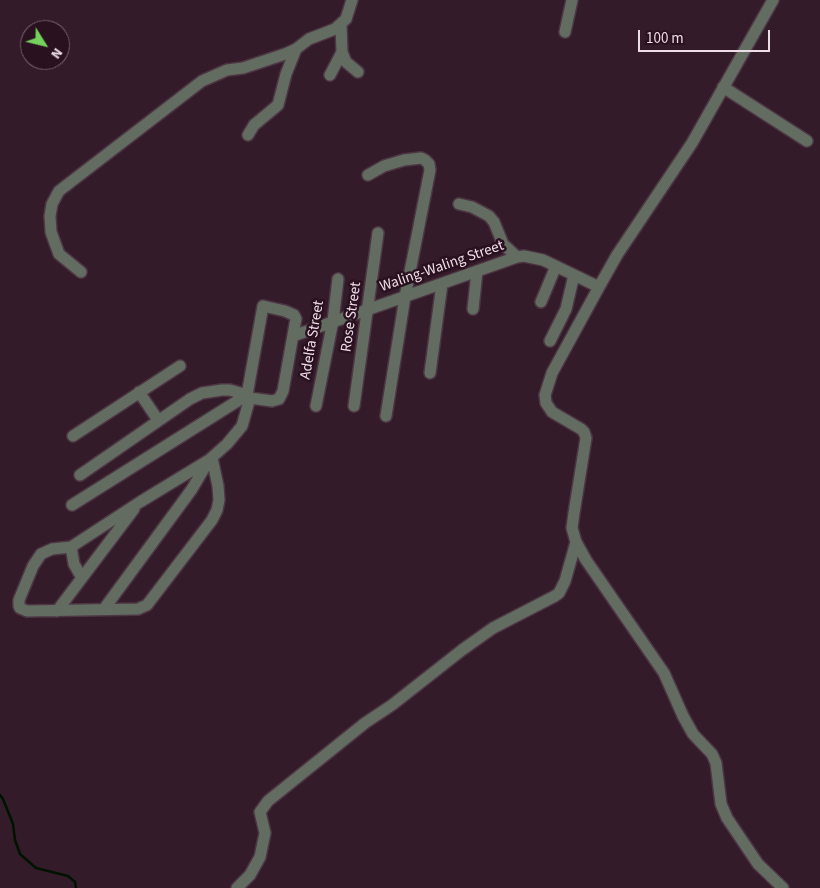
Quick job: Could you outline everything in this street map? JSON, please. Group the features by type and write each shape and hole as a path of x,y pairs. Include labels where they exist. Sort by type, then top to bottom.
{"street":[{"path":"81,272 59,254 51,232 50,216 52,204 59,191 202,81 227,70 260,63 296,49 309,39 336,29 346,19 352,0"},
{"path":"565,32 572,0"},
{"path":"773,0 675,170 617,255 599,286 552,373 546,395 546,403 552,412 581,428 586,438 572,528 576,542 586,560 664,673 693,734 712,754 716,763 721,804 727,818 758,864 784,888"},
{"path":"342,25 342,52 346,62 358,72"},
{"path":"248,135 260,119 278,105 286,74 296,49"},
{"path":"330,75 342,52"},
{"path":"723,87 807,141"},
{"path":"368,175 384,166 404,160 420,158 426,160 430,170 405,297 386,416"},
{"path":"458,204 472,207 489,216 503,244 517,257"},
{"name":"Rose Street","path":"354,406 378,233"},
{"name":"Waling-Waling Street","path":"293,336 517,257 534,257 599,286"},
{"path":"541,302 556,266"},
{"path":"473,309 478,272"},
{"path":"550,341 566,308 574,275"},
{"name":"Adelfa Street","path":"316,406 333,321 338,278"},
{"path":"430,374 442,284"},
{"path":"80,475 190,398 202,393 222,390 248,396 272,401 279,399 293,336 296,319 294,315 263,306 248,396 242,426 226,444 210,459 71,547 41,554 33,566 18,603 19,606 24,610 56,611 138,609 147,605 212,520 217,510 218,500 210,459"},
{"path":"73,436 180,366"},
{"path":"139,392 158,420"},
{"path":"72,505 248,396"},
{"path":"104,609 192,489 210,459"},
{"path":"56,611 140,502"},
{"path":"237,888 250,875 260,857 265,833 260,812 268,801 365,723 392,706 478,639 505,621 555,596 564,581 576,542"},
{"path":"71,547 74,564 82,578"}],"waterway":[{"path":"0,795 13,824 15,840 20,854 36,868 68,876 75,882 76,888"}]}
